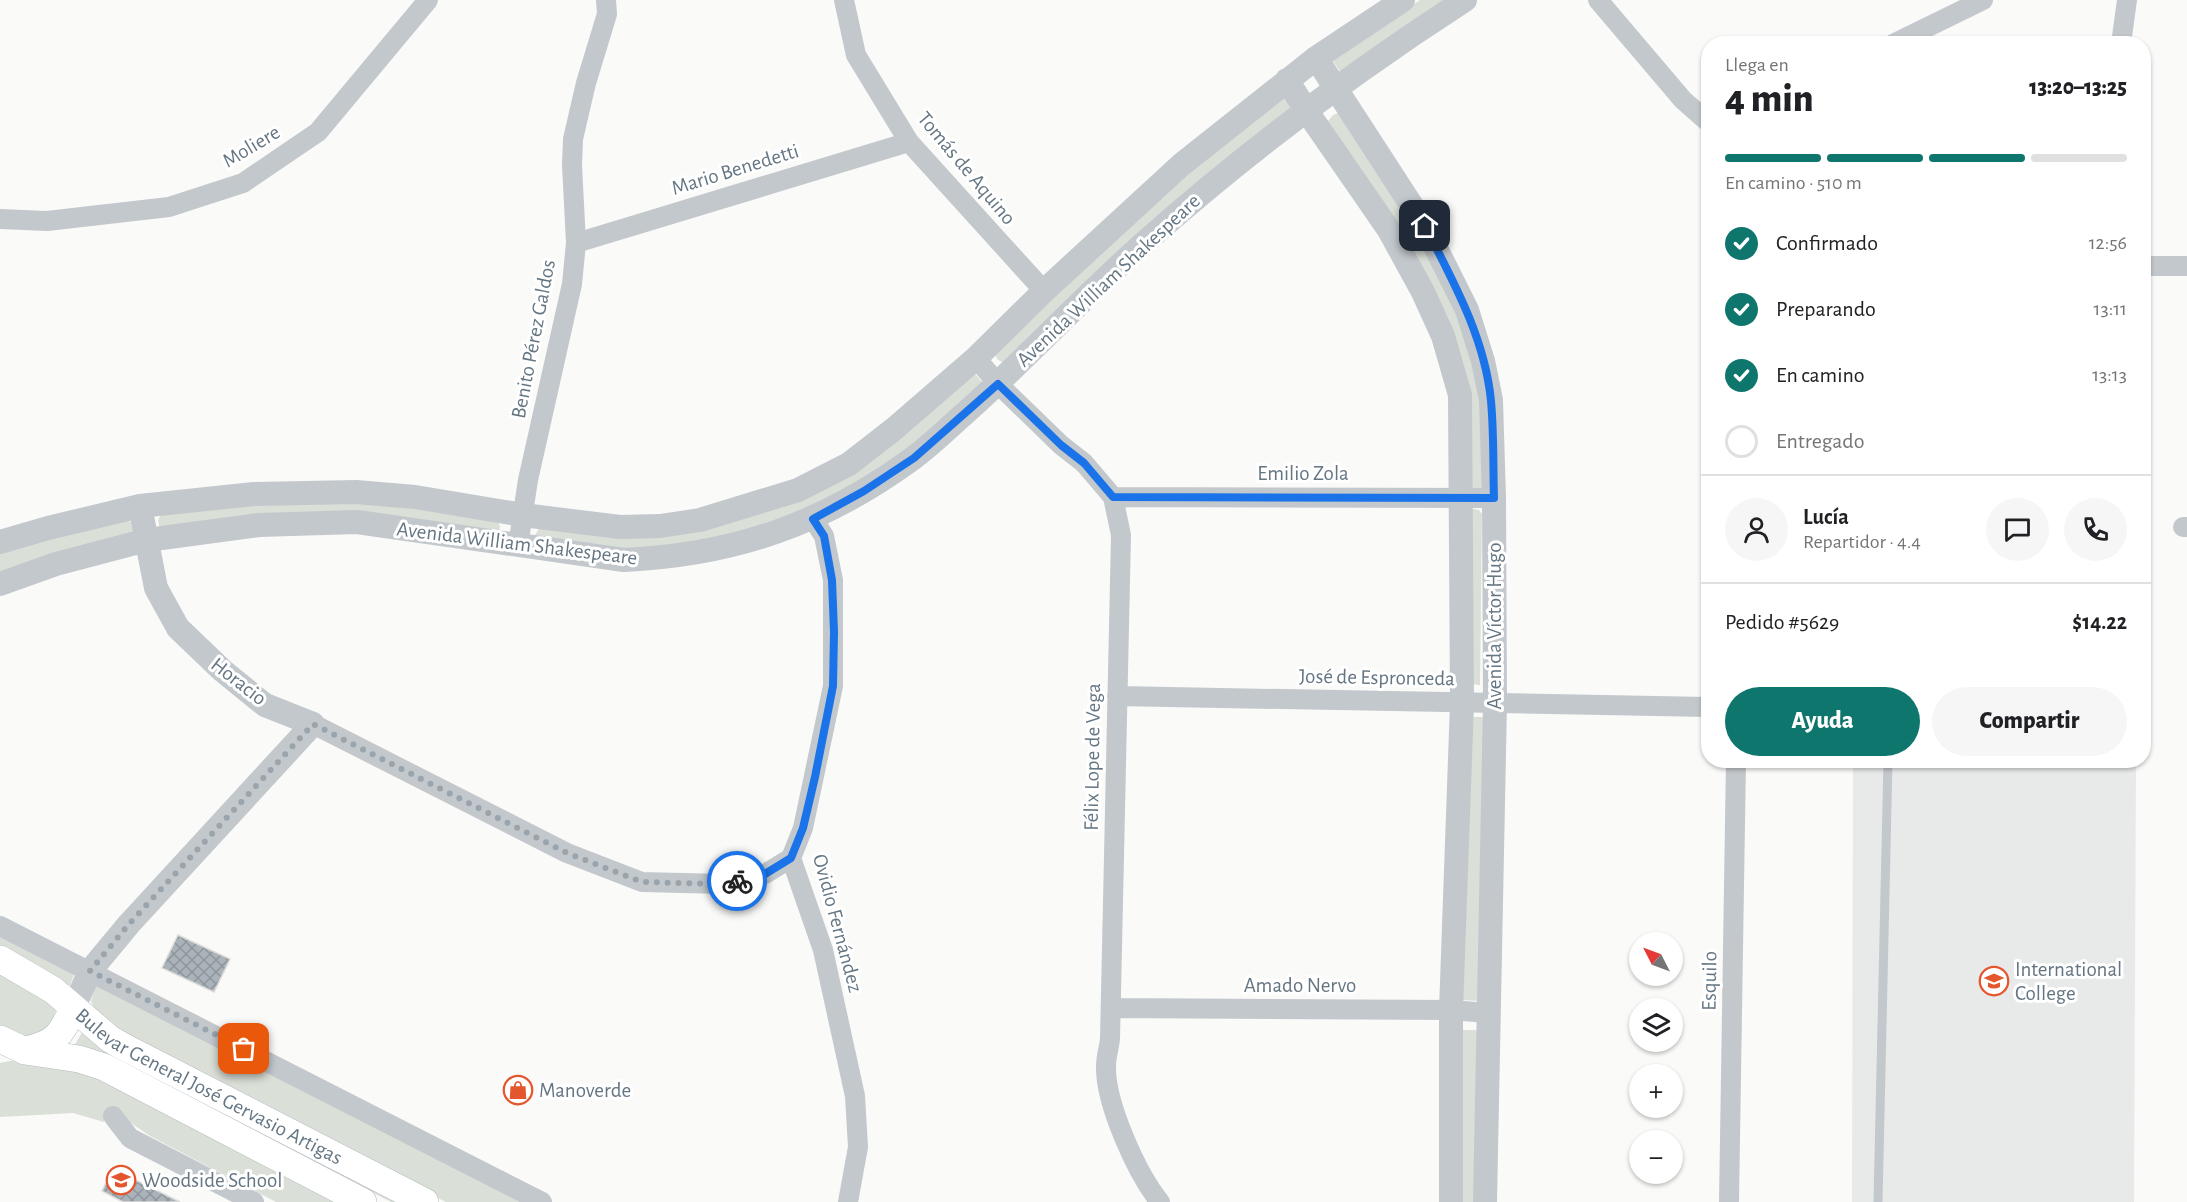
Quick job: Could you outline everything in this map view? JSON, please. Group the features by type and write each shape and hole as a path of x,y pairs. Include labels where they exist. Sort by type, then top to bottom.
{"main road":[{"name":"Bulevar General José Gervasio Artigas","path":"0,958 52,990 124,1047 425,1202"},
{"path":"13,1053 46,1046 56,1038 74,1009"},
{"name":"Bulevar General José Gervasio Artigas","path":"0,1039 13,1053 79,1059 104,1067 363,1202"}],"street":[{"name":"Moliere","path":"0,219 46,221 169,207 243,183 318,132 428,0"},
{"name":"Benito Pérez Galdos","path":"518,546 528,480 572,284 576,243 573,139 586,83 607,14 606,0"},
{"name":"Tomás de Aquino","path":"844,0 856,55 909,142 1044,291"},
{"name":"Avenida William Shakespeare","path":"0,543 48,528 140,506 254,494 356,492 447,501 523,515 620,527 660,526 700,520 798,490 849,464 894,429 976,358 1044,291 1180,165 1316,58 1403,0"},
{"name":"Avenida William Shakespeare","path":"0,584 56,564 147,540 259,525 357,522 624,560 664,559 700,554 752,540 813,519 864,491 914,458 998,384 1142,245 1203,192 1306,110 1407,37 1465,0"},
{"path":"1598,0 1683,100 1701,116"},
{"path":"1909,36 1983,0"},
{"path":"2122,36 2127,0"},
{"name":"Avenida Víctor Hugo","path":"1316,58 1425,226 1467,310 1483,361 1491,400 1495,703 1485,1202"},
{"name":"Avenida Víctor Hugo","path":"1287,80 1389,230 1423,292 1443,336 1461,395 1462,703 1451,1010 1451,1202"},
{"name":"Mario Benedetti","path":"576,243 909,142"},
{"path":"2151,266 2187,266"},
{"name":"Félix Lope de Vega","path":"976,358 998,384 1061,445 1084,463 1113,497 1121,535 1111,1008 1106,1067 1108,1088 1132,1155 1148,1188 1160,1202"},
{"name":"Emilio Zola","path":"1113,497 1494,498"},
{"name":"Horacio","path":"140,506 156,588 178,628 265,705 313,724 567,853 642,882 724,884 765,874 791,858"},
{"name":"Ovidio Fernández","path":"813,519 824,536 832,580 833,686 803,828 791,858 823,950 855,1096 858,1147 848,1202"},
{"name":"José de Espronceda","path":"1117,696 1701,707"},
{"path":"74,1009 90,971 129,924 313,724"},
{"name":"Esquilo","path":"1729,1202 1736,768"},
{"name":"Bulevar General José Gervasio Artigas","path":"0,926 542,1202"},
{"name":"Amado Nervo","path":"1111,1008 1451,1010 1488,1013"},
{"path":"113,1116 130,1138 254,1202"}],"lane":[{"path":"1878,1202 1888,768"}],"shaded area":[{"path":"1420,0 1450,0 1341,73 1332,60"},
{"path":"1284,92 1296,107 1003,363 997,359 995,354 1125,226"},
{"path":"1340,112 1423,243 1463,324 1484,403 1483,486 1480,489 1471,490 1468,405 1328,121"},
{"path":"975,374 983,383 908,451 810,512 660,552 536,539 535,535 540,527 745,515"},
{"path":"358,499 496,520 500,528 497,535 160,527 158,523 163,513 252,500"},
{"path":"1471,510 1479,510 1482,514 1480,685 1471,684"},
{"path":"126,520 131,522 133,532 0,573 0,553 49,537"},
{"path":"1470,717 1485,717 1479,1001 1462,1000"},
{"name":"International College","path":"1853,768 2136,768 2134,1202 1852,1202"},
{"path":"0,929 75,972 70,985 66,985 40,966 0,945"},
{"path":"0,968 50,999 56,1010 50,1029 24,1038 0,1027"},
{"path":"96,983 521,1202 446,1202 149,1052 95,1010 91,1001"},
{"path":"84,1029 404,1202 391,1202 204,1105 73,1048"},
{"path":"1461,1030 1478,1030 1475,1202 1460,1202"},
{"path":"15,1060 53,1066 116,1085 348,1202 276,1202 150,1136 128,1121 104,1113 104,1122 73,1113 0,1117 0,1063"}],"building":[{"path":"178,935 230,959 214,992 162,968"},
{"name":"Woodside School","path":"113,1169 180,1202 123,1202 102,1191"}],"way so far":[{"path":"244,1049 90,971 129,924 313,724 567,853 642,882 724,884 737,881"}],"place":[{"name":"International College","path":"1994,981"},
{"name":"Manoverde","path":"518,1090"},
{"name":"Woodside School","path":"121,1180"}],"route":[{"path":"737,881 765,874 791,858 803,828 815,777 833,686 834,632 832,580 824,536 813,519 864,491 914,458 998,384 1061,445 1084,463 1113,497 1494,498 1491,400 1483,361 1467,310 1425,226"}]}
